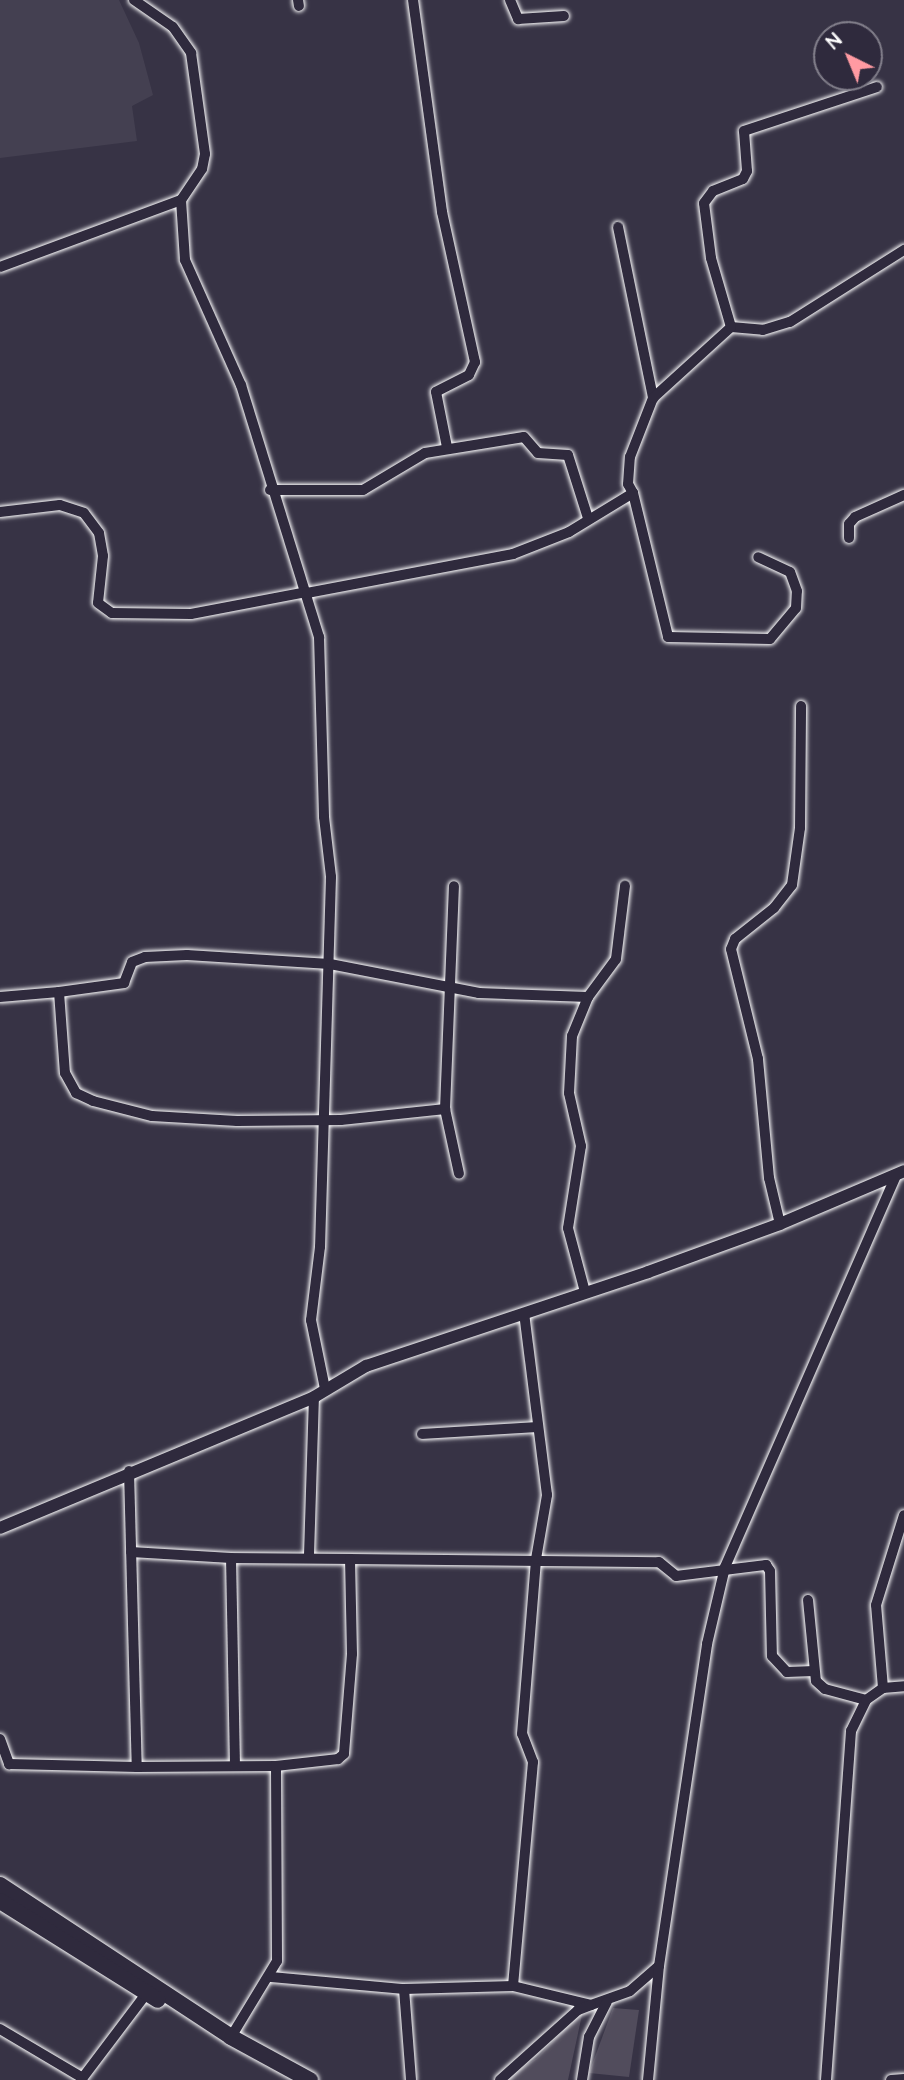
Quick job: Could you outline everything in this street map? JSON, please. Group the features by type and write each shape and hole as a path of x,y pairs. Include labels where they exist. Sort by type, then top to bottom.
{"main road":[{"path":"0,1885 231,2037 310,2080"},
{"path":"0,1901 146,1994 299,2080"}],"street":[{"path":"0,267 181,200 202,169 205,153 191,53 173,27 134,0"},
{"path":"413,0 442,212 475,362 469,375 436,392 447,447"},
{"path":"510,0 518,19 564,16"},
{"path":"731,327 711,258 704,203 713,191 743,179 747,170 744,131 865,91"},
{"path":"181,200 185,260 241,384 270,490 319,636 324,817 331,877 326,1119 320,1247 311,1320 319,1393 309,1555"},
{"path":"618,227 653,398"},
{"path":"758,557 790,572 797,591 796,608 770,639 672,639 664,629 633,493 628,484 629,457 653,398 731,327 763,330 790,321 904,250"},
{"path":"270,490 363,490 415,457 447,447 524,437 538,453 568,455 588,518"},
{"path":"0,512 60,505 84,513 99,533 103,556 99,603 112,613 191,614 513,554 569,532 633,493"},
{"path":"849,538 849,524 855,517 904,495"},
{"path":"780,1224 769,1178 758,1059 731,949 735,939 774,908 792,885 800,828 800,706"},
{"path":"454,886 445,1109 459,1174"},
{"path":"585,1292 568,1228 581,1146 569,1093 572,1036 588,997 616,960 625,886"},
{"path":"0,997 124,983 132,962 145,957 241,956 330,964 449,988 588,997"},
{"path":"59,992 65,1073 76,1093 152,1116 237,1121 326,1119 445,1109"},
{"path":"0,1528 129,1471 319,1393 366,1366 780,1224 899,1175"},
{"path":"648,2080 659,1966 707,1644 725,1567 899,1175"},
{"path":"513,1986 533,1762 522,1734 536,1559 547,1494 524,1314"},
{"path":"422,1434 537,1427"},
{"path":"129,1471 137,1767"},
{"path":"883,1688 876,1605 904,1515"},
{"path":"131,1552 231,1558 309,1555 471,1563 536,1559 659,1562 676,1576 725,1567 769,1566 772,1656 787,1672 814,1671"},
{"path":"231,1558 235,1766"},
{"path":"0,1739 9,1765 276,1766 338,1759 344,1754 352,1654 350,1559"},
{"path":"808,1600 814,1671 825,1689 866,1700"},
{"path":"826,2080 851,1731 866,1700 883,1688 904,1686"},
{"path":"231,2037 271,1977 279,1946 276,1766"},
{"path":"500,2080 578,2010 608,2001 639,1985 659,1966"},
{"path":"271,1977 404,1990 513,1986 591,2005"},
{"path":"404,1990 411,2080"},
{"path":"0,2029 82,2079 146,1994"},
{"path":"582,2080 589,2037 608,2001"},
{"path":"891,2080 904,2078"}],"shaded area":[{"path":"0,0 119,0 139,43 153,95 132,106 137,141 0,158"},
{"path":"613,2008 639,2010 629,2077 589,2073"},
{"path":"583,2010 568,2080 504,2080 537,2058"}]}
